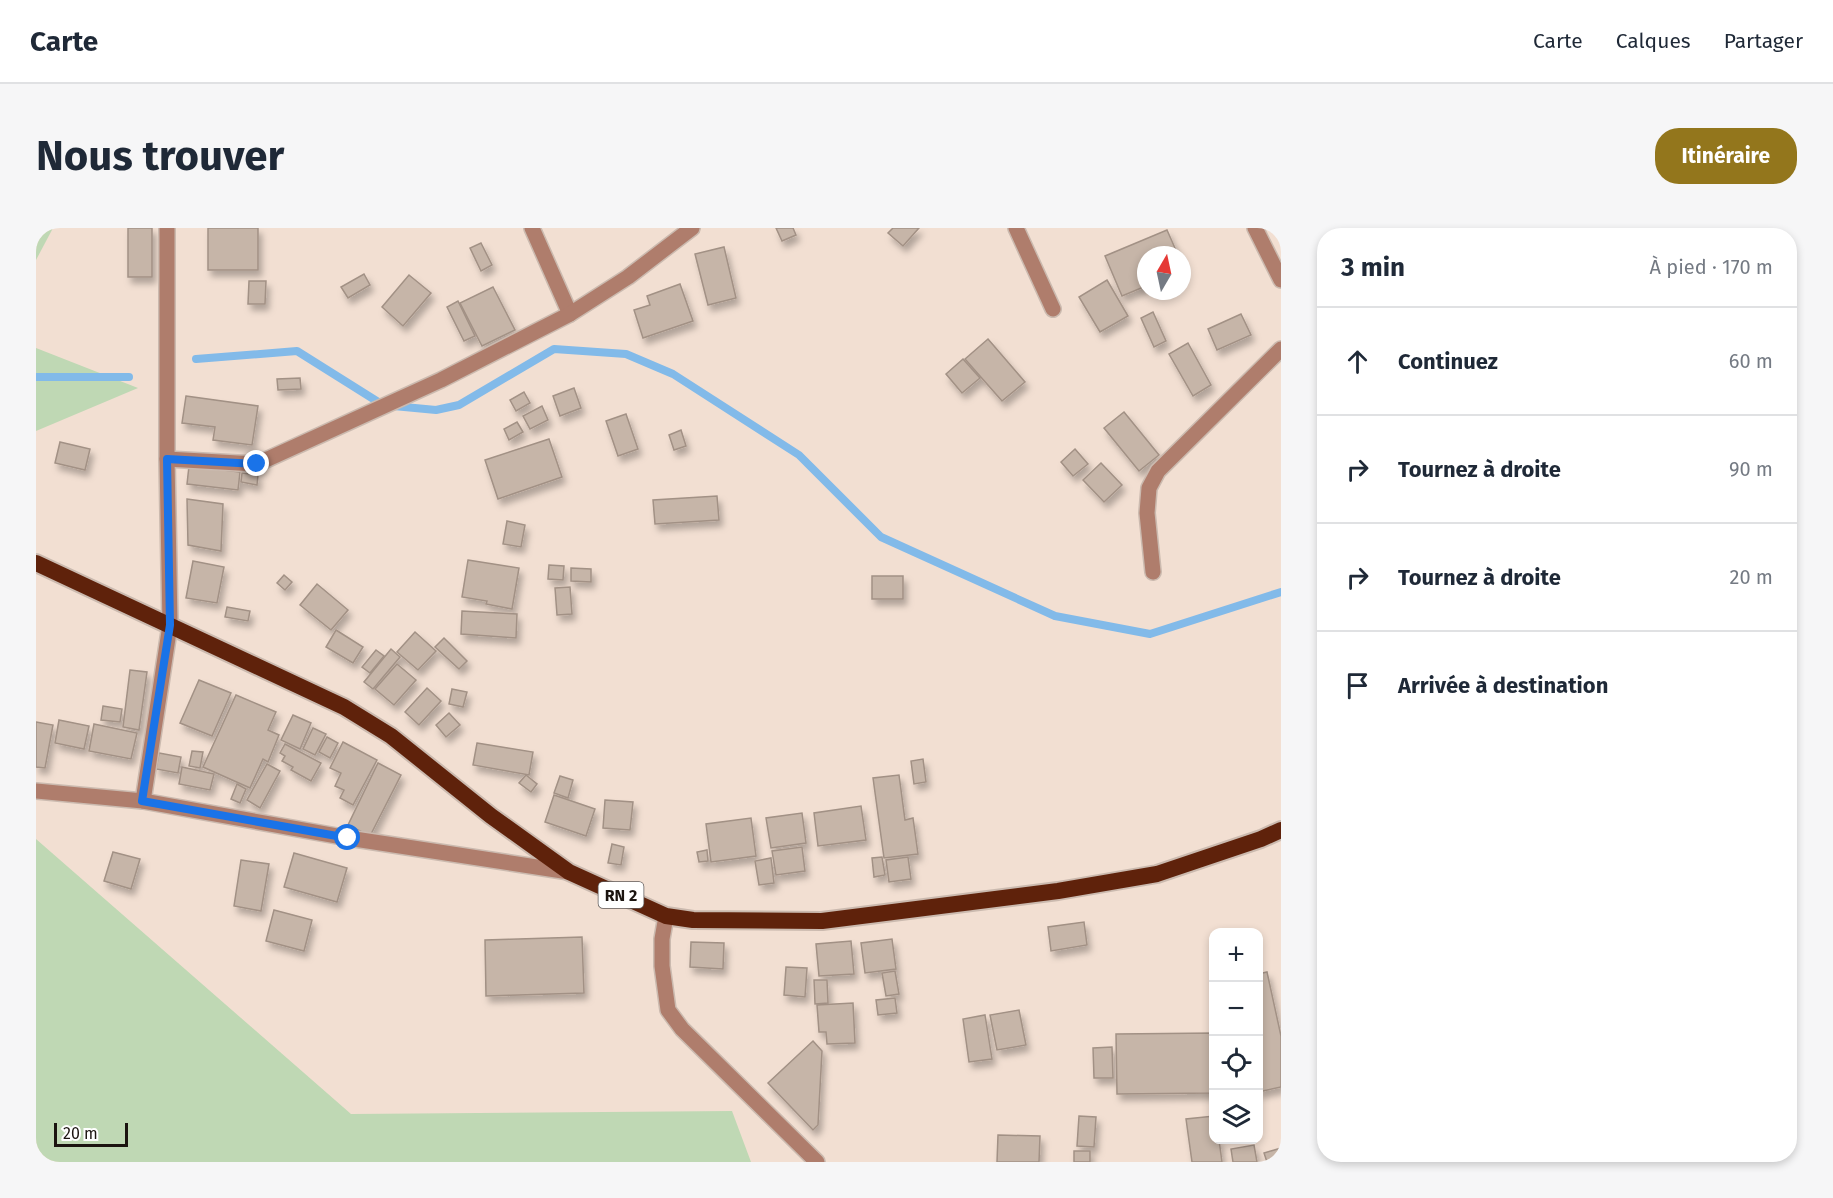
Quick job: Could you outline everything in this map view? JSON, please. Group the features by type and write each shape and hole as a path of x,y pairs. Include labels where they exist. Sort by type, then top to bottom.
{"highway":[{"name":"RN 2","path":"36,563 344,707 391,736 491,816 569,872 666,916 693,920 822,921 1058,891 1157,874 1281,830"}],"street":[{"path":"142,801 170,625 167,228"},
{"path":"532,228 570,314"},
{"path":"167,459 257,464 441,380 570,314 628,277 692,228"},
{"path":"1016,228 1053,309"},
{"path":"1254,228 1281,280"},
{"path":"1153,572 1147,513 1149,488 1158,471 1281,348"},
{"path":"36,791 142,801 348,838 569,872"},
{"path":"666,916 662,939 662,966 669,1010 682,1029 812,1160"}],"green space":[{"path":"36,228 53,228 36,260"},
{"path":"36,348 138,388 36,431"},
{"path":"36,839 351,1114 732,1111 751,1162 36,1162"}],"building":[{"path":"128,228 152,228 152,277 128,277"},
{"path":"208,228 258,228 258,270 208,270"},
{"path":"776,228 793,228 796,235 782,241"},
{"path":"893,228 919,228 903,246 888,233"},
{"path":"1167,230 1174,246 1137,246 1137,290 1122,296 1105,256"},
{"path":"481,243 492,265 481,271 470,248"},
{"path":"724,247 736,298 708,305 695,254"},
{"path":"364,274 370,285 348,298 341,287"},
{"path":"409,275 431,293 403,326 382,307"},
{"path":"1107,280 1128,316 1100,332 1079,297"},
{"path":"249,281 266,281 265,304 248,304"},
{"path":"680,284 693,321 643,338 634,310 650,305 647,296"},
{"path":"493,287 515,330 482,346 460,303"},
{"path":"458,301 475,336 464,341 447,307"},
{"path":"1153,312 1166,341 1154,347 1141,318"},
{"path":"1241,314 1251,335 1217,350 1208,329"},
{"path":"988,339 1025,382 1002,401 965,359"},
{"path":"1188,343 1211,385 1193,396 1169,354"},
{"path":"963,359 980,378 962,393 946,374"},
{"path":"300,378 301,389 278,390 277,379"},
{"path":"574,388 581,408 560,416 553,396"},
{"path":"524,392 530,403 516,411 510,400"},
{"path":"186,396 258,406 252,445 213,440 215,427 182,423"},
{"path":"542,406 548,420 530,429 523,416"},
{"path":"1124,412 1159,455 1139,471 1104,428"},
{"path":"626,414 638,449 618,456 606,421"},
{"path":"517,422 523,432 509,440 504,429"},
{"path":"681,430 686,446 674,450 669,435"},
{"path":"549,439 562,477 498,499 485,460"},
{"path":"60,442 90,449 85,470 55,463"},
{"path":"1075,449 1088,464 1073,476 1061,462"},
{"path":"1101,463 1122,485 1104,502 1083,480"},
{"path":"189,466 240,472 238,490 187,484"},
{"path":"242,473 258,475 257,485 241,482"},
{"path":"717,496 719,520 655,524 653,500"},
{"path":"187,499 223,504 221,551 188,545"},
{"path":"507,521 525,525 521,547 503,544"},
{"path":"468,560 519,568 512,609 486,604 487,601 462,597"},
{"path":"193,561 224,567 217,603 186,598"},
{"path":"549,565 564,566 563,580 548,579"},
{"path":"571,568 591,569 591,582 571,581"},
{"path":"284,575 292,582 285,590 277,583"},
{"path":"872,576 903,576 903,599 872,599"},
{"path":"317,584 348,610 331,630 300,605"},
{"path":"570,587 572,614 557,615 555,588"},
{"path":"227,607 250,611 248,621 225,617"},
{"path":"462,611 517,614 516,638 461,634"},
{"path":"336,630 363,647 353,663 326,647"},
{"path":"415,632 436,651 418,670 397,652"},
{"path":"444,638 467,661 459,669 435,647"},
{"path":"391,649 400,657 373,689 364,682"},
{"path":"376,650 384,656 370,673 362,667"},
{"path":"397,664 416,680 394,705 375,689"},
{"path":"130,670 147,672 139,730 123,727"},
{"path":"199,680 231,693 212,736 180,723"},
{"path":"427,688 441,701 419,725 405,712"},
{"path":"452,689 467,692 463,707 449,704"},
{"path":"236,695 276,712 268,730 279,735 268,762 263,759 250,788 203,767"},
{"path":"103,706 122,709 120,722 101,720"},
{"path":"449,713 460,725 446,737 436,725"},
{"path":"293,715 311,723 300,749 281,740"},
{"path":"59,720 89,726 84,749 55,743"},
{"path":"36,722 53,725 45,768 36,767"},
{"path":"94,724 137,733 131,759 89,751"},
{"path":"313,728 326,734 315,755 303,749"},
{"path":"327,737 338,743 330,758 319,752"},
{"path":"343,742 377,760 353,805 340,798 344,790 335,786 341,773 330,768"},
{"path":"477,743 533,752 529,775 473,765"},
{"path":"285,744 321,763 311,781 291,770 293,767 282,761 285,756 280,753"},
{"path":"192,751 203,752 200,768 189,766"},
{"path":"159,753 181,757 178,773 156,769"},
{"path":"923,759 926,782 914,784 911,761"},
{"path":"378,763 401,775 370,836 348,825"},
{"path":"267,764 280,771 260,808 247,800"},
{"path":"182,767 214,774 210,790 179,784"},
{"path":"526,775 537,784 531,792 519,783"},
{"path":"899,775 905,820 913,818 918,854 884,858 873,778"},
{"path":"560,776 573,780 568,798 554,793"},
{"path":"237,784 246,789 240,803 231,799"},
{"path":"554,795 595,809 586,836 545,822"},
{"path":"605,800 633,802 630,830 603,828"},
{"path":"861,806 866,840 818,846 814,813"},
{"path":"802,813 806,843 771,848 766,818"},
{"path":"751,818 756,856 711,862 706,824"},
{"path":"612,844 624,847 621,865 608,863"},
{"path":"802,847 805,871 776,875 772,851"},
{"path":"707,850 708,861 699,862 697,852"},
{"path":"113,852 140,859 131,889 104,881"},
{"path":"294,853 347,868 337,902 284,887"},
{"path":"882,857 885,875 874,877 872,858"},
{"path":"908,857 911,879 889,882 886,860"},
{"path":"771,858 774,883 759,885 755,861"},
{"path":"241,860 269,864 261,911 234,906"},
{"path":"274,910 312,920 304,951 266,941"},
{"path":"1084,922 1087,945 1051,951 1048,927"},
{"path":"582,937 584,993 486,996 485,940"},
{"path":"892,939 896,969 865,973 861,943"},
{"path":"851,941 854,974 819,976 816,944"},
{"path":"691,942 724,943 723,969 690,967"},
{"path":"786,967 807,968 805,997 784,995"},
{"path":"895,971 899,994 886,996 882,973"},
{"path":"1267,972 1281,1036 1281,1087 1263,1091 1263,982 1263,973"},
{"path":"814,980 827,980 828,1003 815,1004"},
{"path":"895,998 897,1013 878,1015 876,1000"},
{"path":"853,1003 855,1043 827,1044 826,1032 819,1032 817,1005"},
{"path":"1019,1010 1026,1045 997,1050 990,1015"},
{"path":"985,1015 992,1059 969,1062 963,1019"},
{"path":"1209,1033 1209,1093 1117,1094 1116,1034"},
{"path":"813,1041 822,1051 818,1125 813,1130 768,1083"},
{"path":"1112,1047 1113,1078 1094,1078 1093,1048"},
{"path":"1079,1116 1096,1117 1094,1147 1077,1146"},
{"path":"1209,1117 1209,1144 1220,1144 1222,1162 1192,1162 1186,1119"},
{"path":"998,1135 1040,1136 1039,1162 997,1162"},
{"path":"1254,1145 1257,1162 1233,1162 1231,1149"},
{"path":"1281,1148 1281,1162 1267,1162 1264,1153"},
{"path":"1074,1151 1090,1151 1090,1162 1074,1162"}],"waterway":[{"path":"196,359 297,351 383,405 436,410 459,405 554,349 626,354 673,374 799,455 881,537 1055,616 1150,634 1281,592"},
{"path":"36,377 129,377"}],"route":[{"path":"257,464 167,459 170,625 142,801 348,838"}]}
